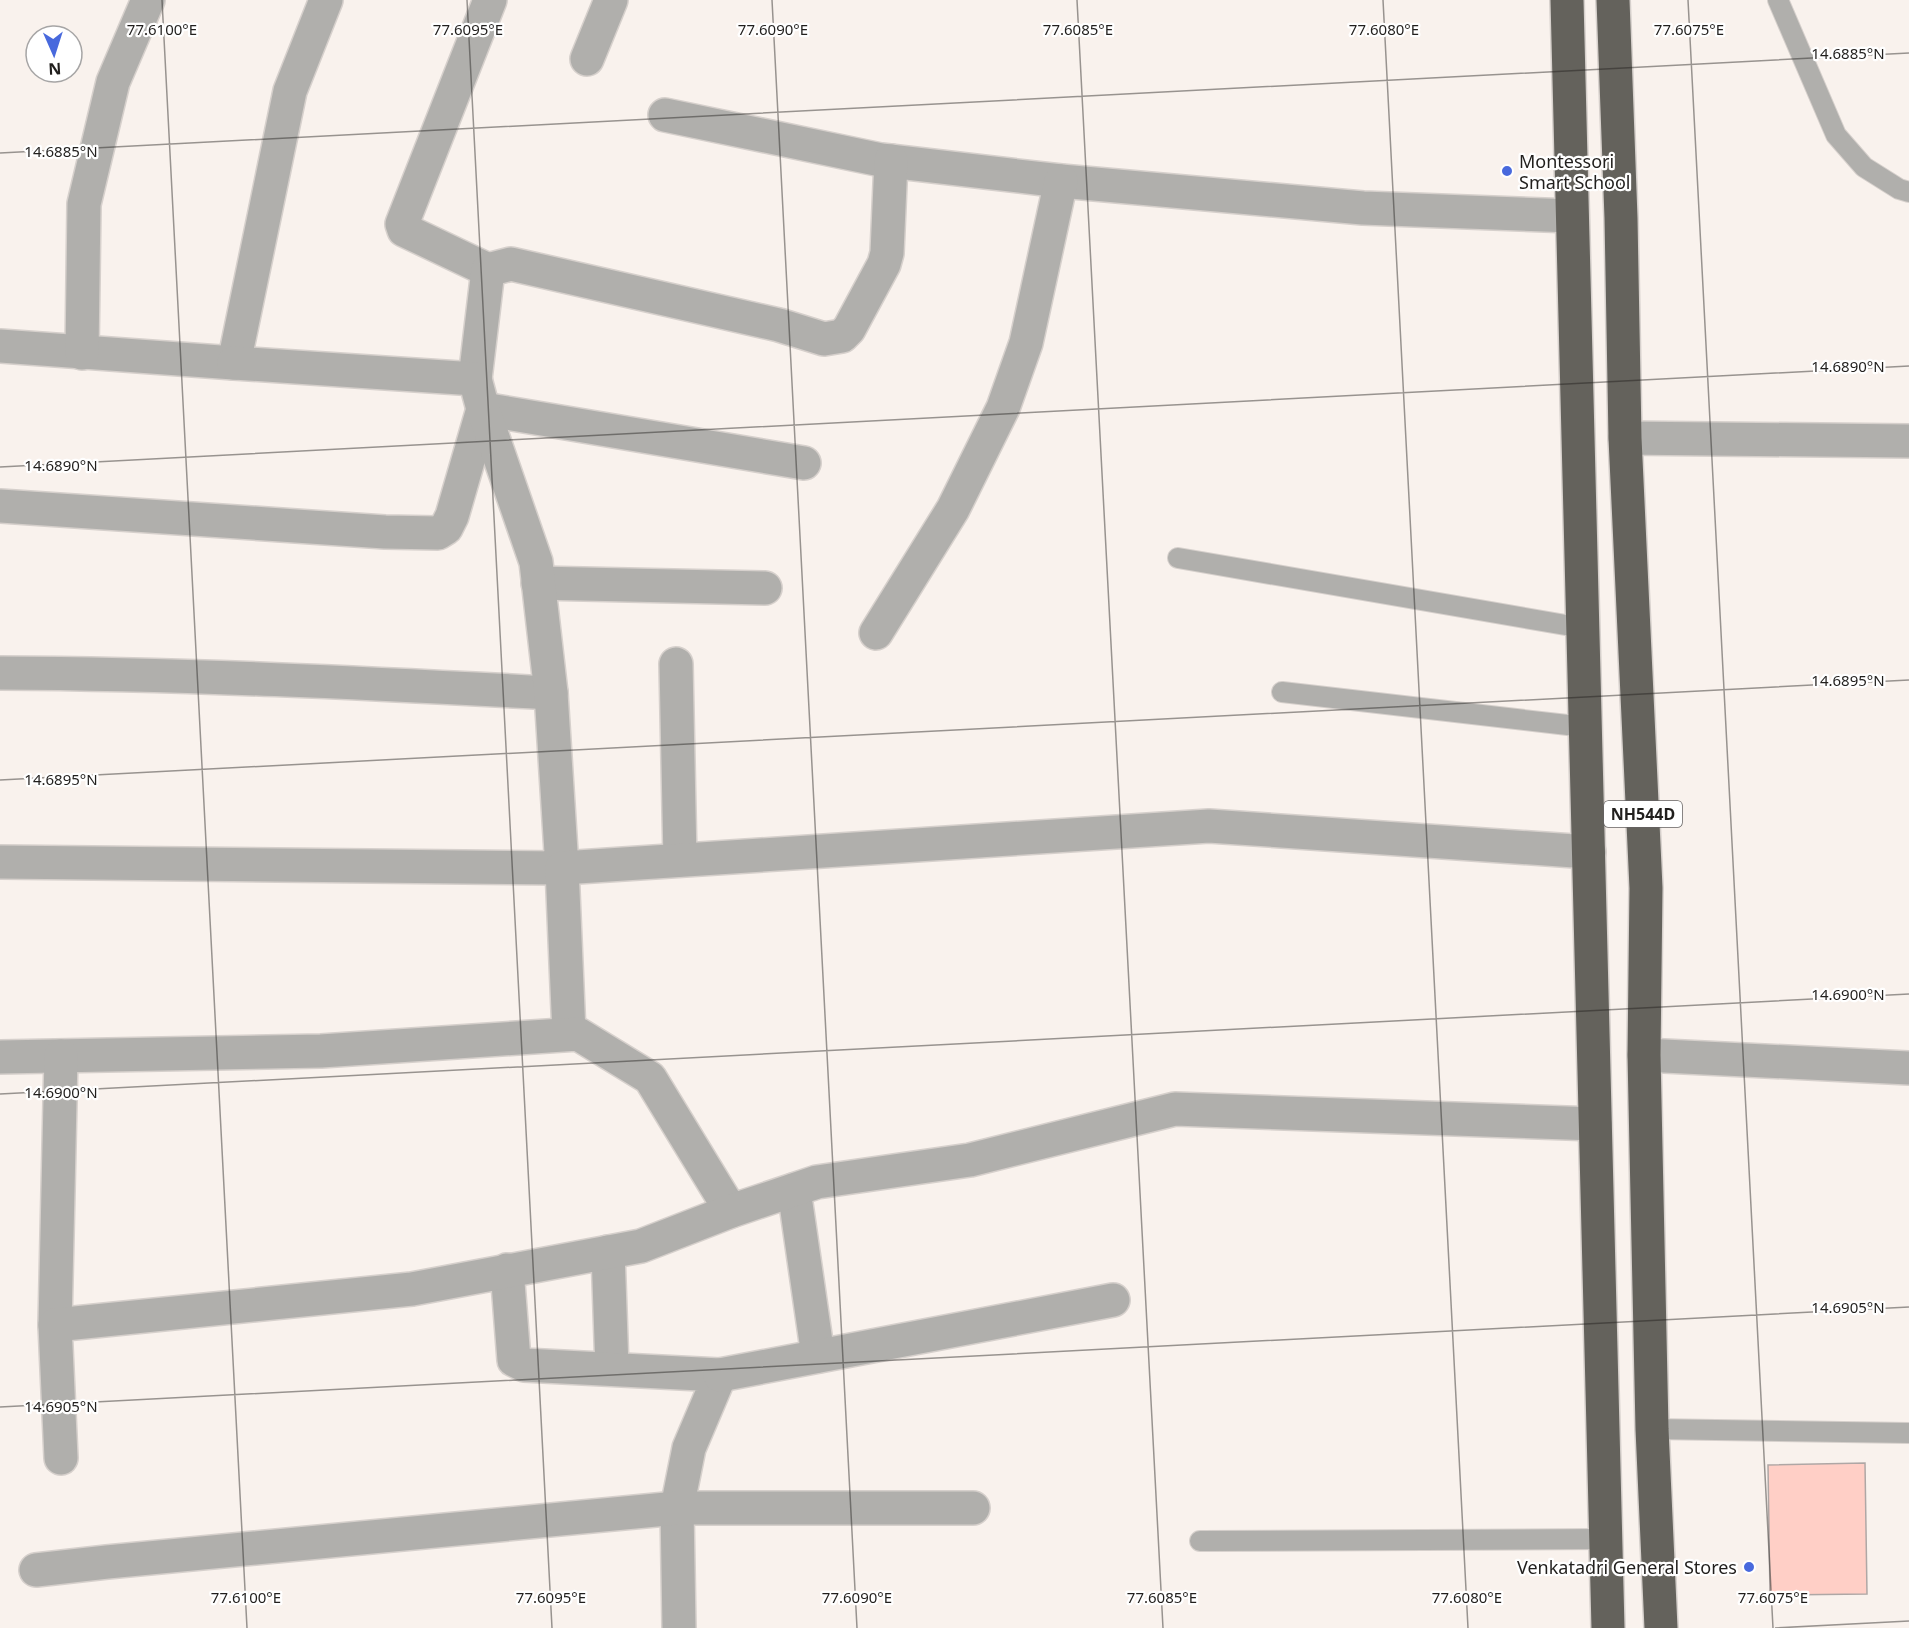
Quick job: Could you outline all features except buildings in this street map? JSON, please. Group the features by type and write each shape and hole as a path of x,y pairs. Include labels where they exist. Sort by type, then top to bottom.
{"highway":[{"name":"NH544D","path":"1567,0 1608,1628"},
{"name":"NH544D","path":"1613,0 1621,219 1625,438 1646,888 1644,1055 1652,1429 1661,1628"}],"street":[{"path":"82,353 84,204 113,82 148,0"},
{"path":"234,363 290,91 326,0"},
{"path":"489,0 402,224 404,230 488,270 511,264 537,269 779,325 824,339 833,339 842,336 849,329 884,264 887,252 891,161"},
{"path":"587,59 611,0"},
{"path":"665,116 891,161 1061,181 1362,208 1572,216"},
{"path":"876,633 953,509 1003,408 1026,343 1061,181"},
{"path":"0,506 386,532 438,533 446,528 452,516 479,394 488,270"},
{"path":"0,346 234,363 479,394 804,463"},
{"path":"479,394 536,562 551,693 569,1034"},
{"path":"1625,438 1909,441"},
{"path":"538,583 765,588"},
{"path":"676,664 680,860"},
{"path":"0,673 129,674 366,682 551,693"},
{"path":"0,862 562,868 1209,826 1589,852"},
{"path":"0,1057 321,1051 578,1034 650,1078 731,1211"},
{"path":"1644,1055 1909,1068"},
{"path":"61,1056 55,1325 61,1458"},
{"path":"55,1325 412,1289 641,1246 731,1211 817,1182 970,1160 1175,1109 1595,1124"},
{"path":"794,1190 818,1356"},
{"path":"608,1252 612,1369"},
{"path":"507,1270 514,1360 524,1365 720,1375 1113,1299"},
{"path":"679,1628 677,1508 689,1448 720,1375"},
{"path":"36,1570 677,1508 973,1508"}],"lane":[{"path":"1778,0 1836,135 1863,168 1899,189 1909,192"},
{"path":"1178,558 1583,628"},
{"path":"1282,692 1585,727"},
{"path":"1652,1429 1909,1433"},
{"path":"1200,1541 1606,1539"}],"place":[{"name":"Montessori Smart School","path":"1507,171"},
{"name":"Venkatadri General Stores","path":"1749,1567"}]}
